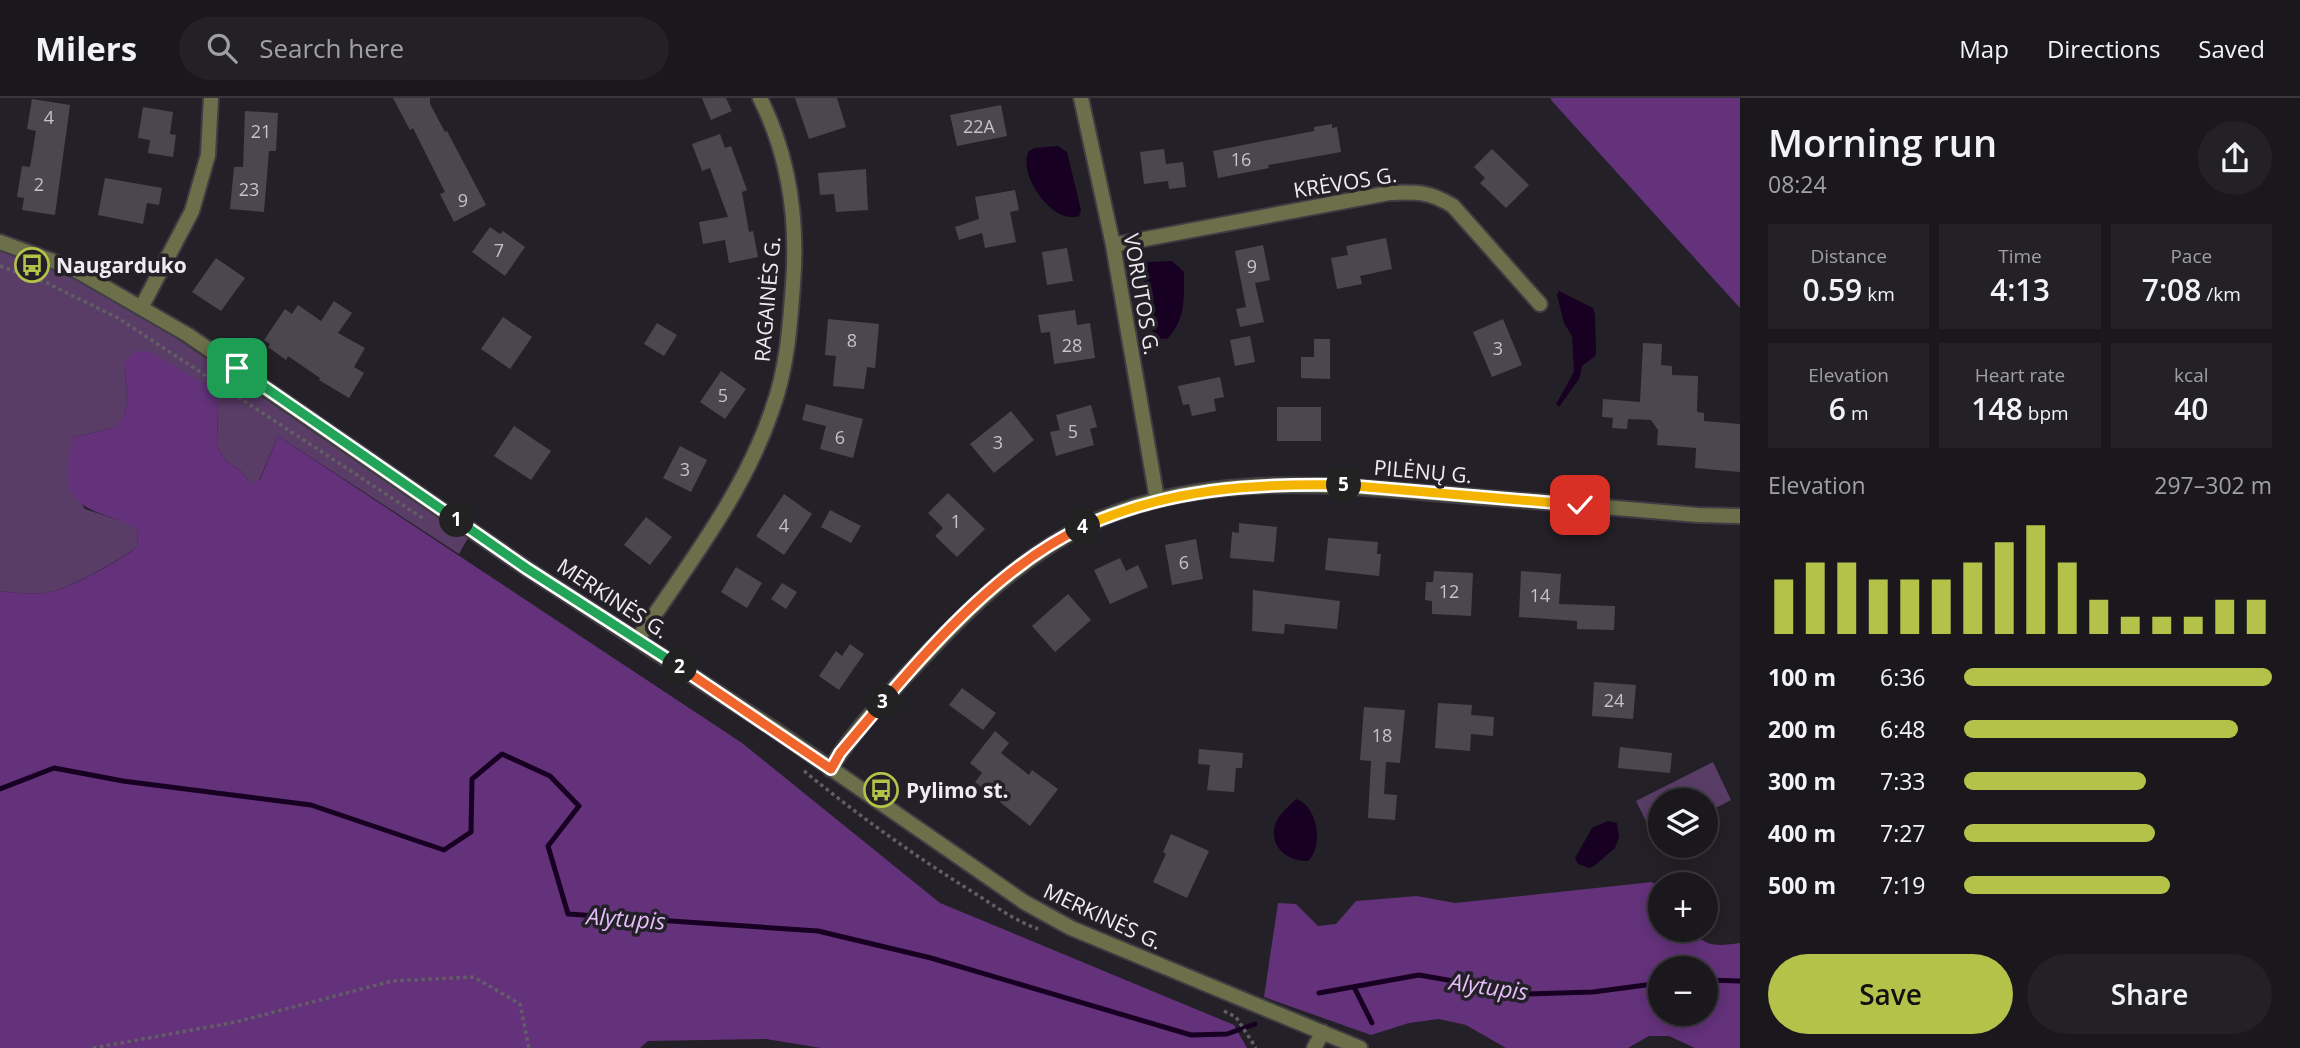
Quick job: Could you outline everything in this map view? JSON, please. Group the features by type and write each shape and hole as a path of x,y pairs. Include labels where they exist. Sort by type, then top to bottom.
{"street":[{"path":"141,308 192,211 208,155 211,98"},
{"name":"RAGAINĖS G.","path":"638,639 740,481 773,409 785,366 795,266 793,205 778,142 760,98"},
{"name":"VORUTOS G.","path":"1081,98 1113,245 1157,499"},
{"name":"KRĖVOS G.","path":"1113,245 1389,193 1418,192 1435,195 1452,206 1540,304"},
{"name":"MERKINĖS G.","path":"0,242 72,268 188,335 526,568 638,639 1024,902 1071,928 1360,1048"},
{"name":"PILĖNŲ G.","path":"831,769 840,753 904,678 951,628 1032,555 1098,520 1157,499 1235,488 1344,485 1698,515 1740,516"},
{"path":"1314,1048 1323,1032"}],"path":[{"path":"93,1048 236,1022 392,981 474,977 520,1004 529,1048"},
{"path":"1236,1017 1256,1048"}],"shaded area":[{"path":"1740,98 1740,308 1551,100"},
{"path":"1058,146 1067,152 1081,210 1079,216 1069,217 1048,206 1032,184 1028,172 1026,161 1029,151"},
{"path":"0,251 62,272 154,323 468,538 459,554 278,436 259,481 251,484 241,471 226,461 218,448 217,400 124,364 127,399 124,416 113,427 74,437 68,482 85,509 130,524 138,532 137,547 98,571 55,591 35,594 0,591"},
{"path":"1172,261 1184,272 1183,308 1178,324 1167,339 1154,338 1142,268 1148,262"},
{"path":"1559,291 1593,308 1596,352 1595,356 1582,366 1579,379 1559,407 1556,404 1574,372 1572,336 1564,323 1557,295"},
{"path":"135,351 150,352 214,390 217,400 218,448 226,461 241,471 251,484 260,480 278,436 742,743 940,903 1234,1025 1247,1048 821,1048 766,1039 648,1041 640,1048 0,1048 0,591 34,594 55,591 97,572 137,547 138,532 80,502 73,494 67,475 74,437 113,427 124,416 127,399 124,364"},
{"path":"1713,762 1731,800 1718,807 1718,788 1662,788"},
{"path":"1648,795 1648,825 1636,801"},
{"path":"1296,799 1309,810 1316,827 1316,846 1308,861 1300,861 1286,855 1276,844 1274,837 1277,820"},
{"path":"1608,821 1617,823 1619,837 1615,848 1594,866 1589,868 1578,864 1575,858 1592,828"},
{"path":"1648,882 1648,942 1705,942 1725,945 1740,943 1740,1048 1695,1048 1669,1036 1649,1036 1628,1048 1506,1048 1466,1025 1439,1019 1409,1023 1371,1035 1264,997 1278,903 1296,904 1318,926 1336,924 1356,901 1417,896 1455,903"}],"building":[{"path":"393,98 430,98 430,104 486,205 454,222 440,194 445,192 413,128 410,130"},
{"path":"702,98 726,98 732,111 711,120"},
{"path":"795,98 837,98 846,127 809,139"},
{"path":"32,99 70,105 55,215 22,210 24,198 17,197 22,166 30,167 36,131 27,129"},
{"path":"1001,105 1007,136 957,146 950,115"},
{"path":"143,107 173,112 170,134 176,135 173,157 148,153 150,140 138,138"},
{"path":"245,111 278,113 276,151 269,151 264,212 230,209 234,167 243,167"},
{"path":"1332,124 1332,128 1337,127 1341,152 1268,165 1269,168 1218,178 1213,151 1314,131 1314,127"},
{"path":"720,134 725,148 731,146 747,190 742,192 749,232 753,231 758,257 729,263 725,240 703,244 699,222 728,217 710,168 702,171 692,144"},
{"path":"1164,149 1166,164 1183,162 1186,187 1169,189 1168,181 1144,184 1140,152"},
{"path":"1492,149 1529,185 1506,208 1480,183 1485,178 1474,167"},
{"path":"866,169 868,210 836,212 834,194 820,195 818,173"},
{"path":"105,178 162,188 159,205 147,203 143,224 98,215"},
{"path":"1015,190 1019,210 1010,212 1016,242 985,248 982,233 959,240 955,227 979,219 975,197"},
{"path":"490,227 500,234 503,231 525,247 505,276 472,252"},
{"path":"1386,238 1392,269 1360,276 1362,284 1337,289 1331,258 1348,255 1346,246"},
{"path":"1263,245 1270,280 1255,283 1264,322 1240,327 1236,309 1246,307 1235,251"},
{"path":"1067,248 1073,281 1047,285 1042,252"},
{"path":"216,258 245,278 221,311 192,292"},
{"path":"334,301 352,313 338,333 365,348 354,367 364,373 349,398 319,380 320,378 288,356 286,360 268,347 270,344 264,340 285,309 292,314 298,305 321,321"},
{"path":"1075,310 1077,325 1090,323 1095,358 1054,364 1050,332 1041,333 1038,315"},
{"path":"503,317 532,337 510,369 481,349"},
{"path":"828,319 879,324 875,368 867,367 864,389 833,386 836,356 825,355"},
{"path":"1503,319 1522,365 1492,377 1473,332"},
{"path":"657,323 677,335 664,356 644,344"},
{"path":"1250,336 1255,362 1235,366 1230,340"},
{"path":"1314,339 1330,339 1330,379 1301,378 1301,357 1314,357"},
{"path":"1643,343 1662,344 1661,365 1672,366 1672,375 1698,376 1697,412 1704,413 1704,421 1740,424 1740,472 1695,468 1696,448 1657,445 1658,430 1651,420 1628,419 1627,429 1612,428 1613,418 1602,417 1603,399 1640,402"},
{"path":"721,371 746,389 725,419 700,402"},
{"path":"1220,377 1224,397 1214,399 1216,411 1192,416 1189,404 1183,405 1178,386"},
{"path":"806,404 863,419 853,458 820,449 826,426 802,420"},
{"path":"1091,405 1097,427 1090,429 1094,445 1056,456 1050,432 1060,430 1056,415"},
{"path":"1277,407 1321,407 1321,441 1277,441"},
{"path":"1011,411 1034,440 994,473 970,444"},
{"path":"514,426 551,451 531,480 494,456"},
{"path":"680,446 707,460 691,492 663,478"},
{"path":"948,493 985,529 957,557 935,536 943,528 928,513"},
{"path":"784,494 812,514 784,555 756,536"},
{"path":"830,510 861,526 851,543 821,527"},
{"path":"646,517 672,537 650,565 624,545"},
{"path":"1239,523 1277,527 1274,562 1230,558 1232,532 1239,533"},
{"path":"1328,538 1378,542 1377,554 1381,554 1379,576 1325,570"},
{"path":"1196,539 1203,579 1172,585 1165,545"},
{"path":"1120,558 1126,571 1138,565 1148,587 1110,604 1094,570"},
{"path":"736,567 762,583 747,608 721,592"},
{"path":"1434,571 1473,573 1471,616 1432,614 1432,601 1425,600 1426,582 1433,582"},
{"path":"1521,571 1561,574 1559,604 1615,606 1614,630 1577,629 1577,621 1519,617"},
{"path":"782,583 797,592 786,609 771,599"},
{"path":"1253,590 1340,601 1337,629 1285,624 1284,634 1252,631"},
{"path":"1068,594 1091,620 1055,652 1032,626"},
{"path":"850,644 864,654 839,690 819,676 836,651 842,656"},
{"path":"1594,682 1636,685 1633,719 1592,716"},
{"path":"962,688 996,713 983,730 949,705"},
{"path":"1438,703 1472,705 1471,715 1494,717 1493,736 1471,734 1470,751 1435,748"},
{"path":"1364,707 1405,710 1400,763 1386,762 1384,794 1397,795 1395,820 1368,818 1371,761 1360,760"},
{"path":"995,731 1009,743 1001,753 1029,775 1032,770 1058,789 1030,826 975,782 982,773 970,763"},
{"path":"1620,747 1672,753 1670,773 1618,768"},
{"path":"1199,749 1243,753 1242,768 1236,768 1234,792 1207,790 1210,765 1198,764"},
{"path":"1171,834 1209,851 1187,898 1153,882 1166,854 1163,852"}],"waterway":[{"name":"Alytupis","path":"0,789 54,768 123,781 311,805 444,850 471,832 472,779 502,754 550,776 579,806 548,846 568,914 818,931 931,958 1191,1035 1227,1034 1255,1024"},
{"name":"Alytupis","path":"1319,993 1419,975 1527,994 1593,992 1648,985"},
{"name":"Alytupis","path":"1718,980 1740,981"},
{"path":"1354,987 1372,1023"}],"place":[{"name":"Naugarduko","path":"32,265"},
{"name":"Pylimo st.","path":"881,790"}],"route":[{"path":"237,368 526,568 705,683 831,769 840,753 904,678 951,628 998,584 1032,555 1073,532 1122,510 1157,499 1224,488 1306,484 1580,505"}]}
